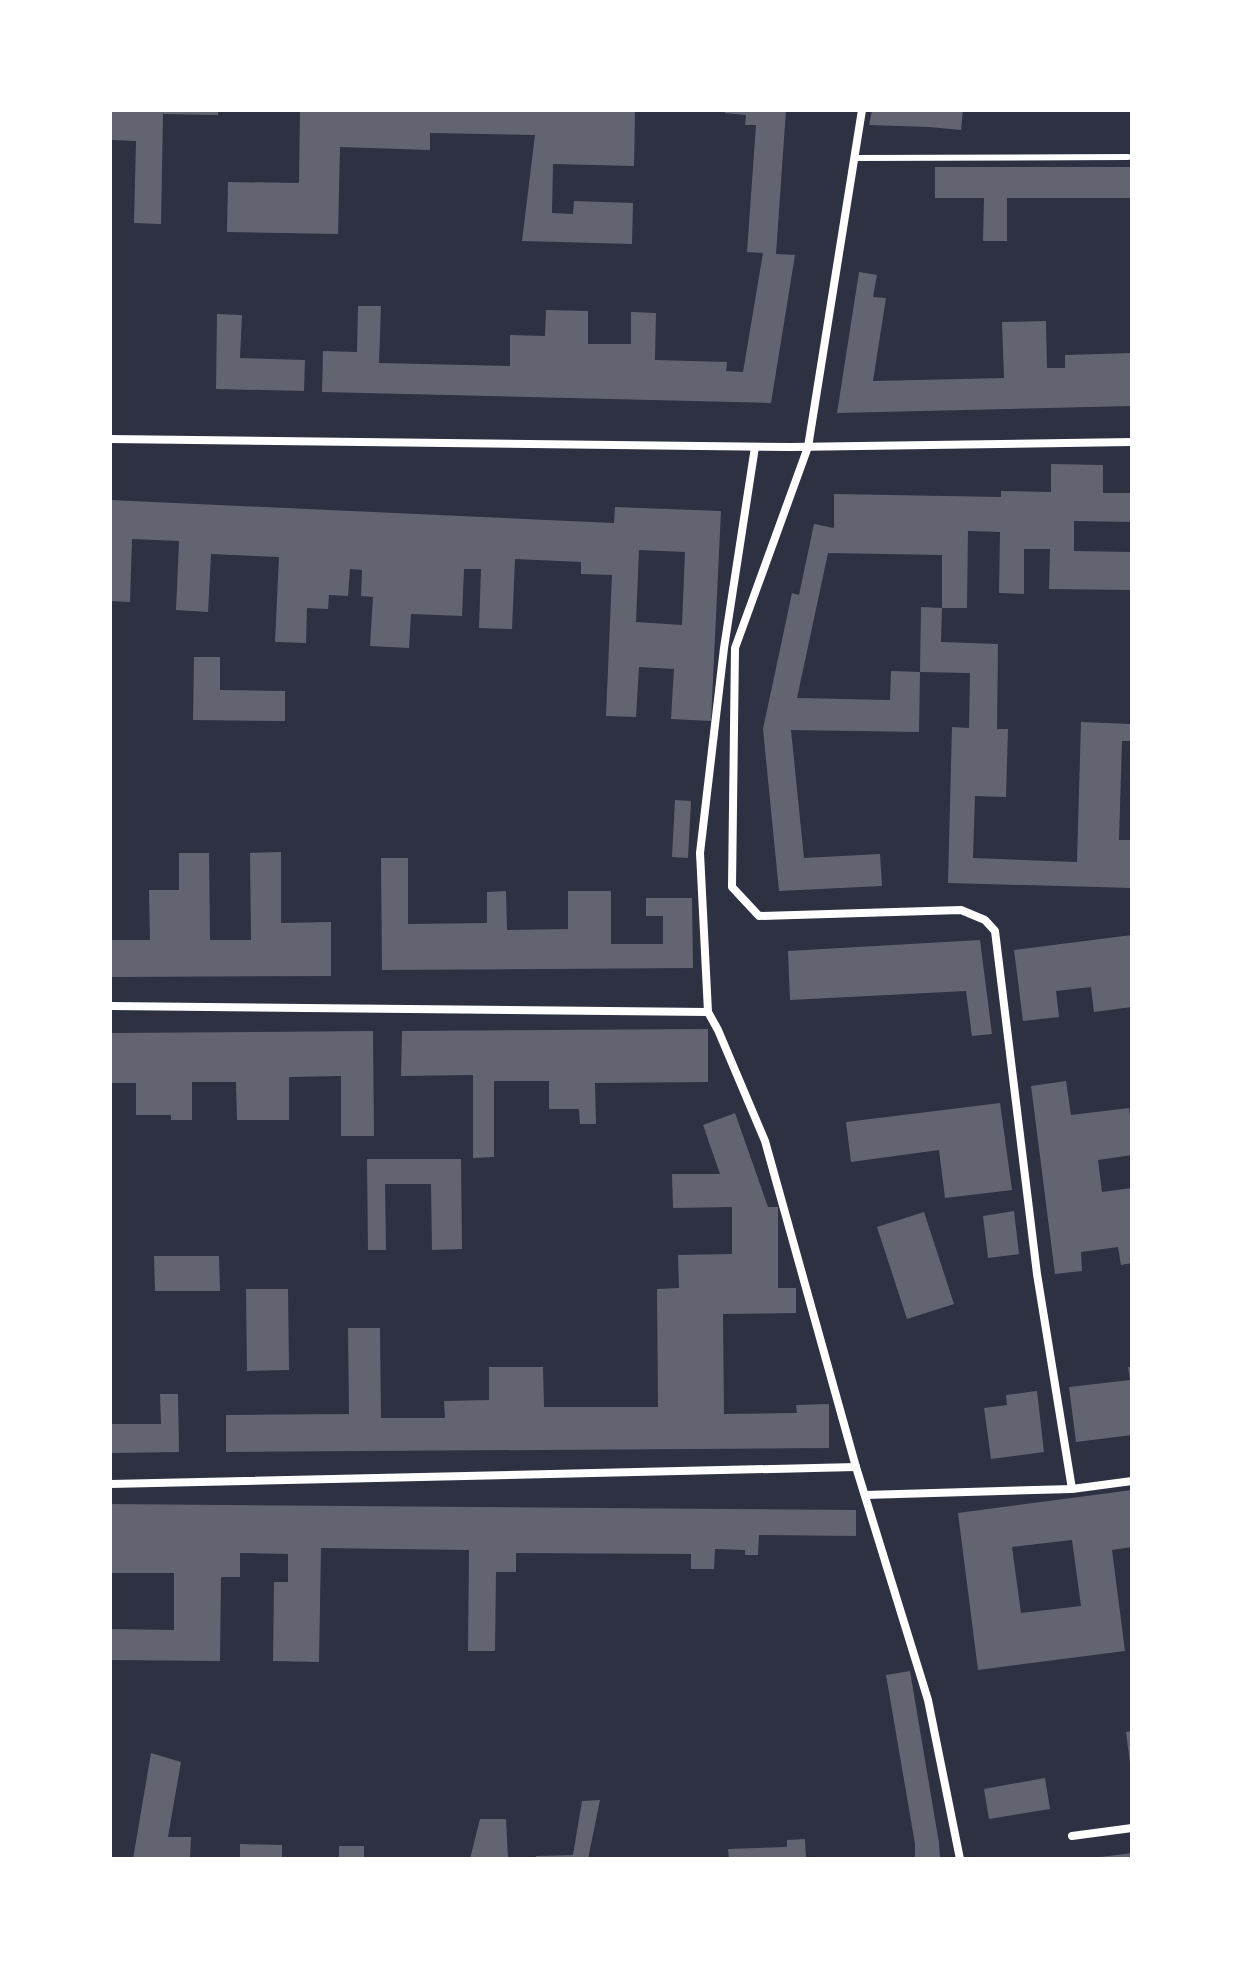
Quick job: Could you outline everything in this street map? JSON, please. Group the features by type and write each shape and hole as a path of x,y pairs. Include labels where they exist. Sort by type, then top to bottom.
{"street":[{"path":"862,110 808,447 735,648 732,887 759,916 961,910 985,920 995,931 1037,1274 1072,1489"},
{"path":"110,439 755,447 1132,442"},
{"path":"755,447 724,648 700,853 708,1012 765,1141 856,1467 928,1700 960,1859"},
{"path":"110,1006 708,1012"},
{"path":"110,1484 856,1467"},
{"path":"865,1495 1072,1489 1132,1481"},
{"path":"1072,1836 1132,1828"}],"lane":[{"path":"854,158 1128,157"}],"building":[{"path":"112,110 218,110 218,115 163,114 161,224 134,223 136,141 112,140"},
{"path":"300,110 635,110 634,166 553,164 552,213 573,214 574,201 633,203 632,244 522,241 535,135 430,133 430,150 340,147 338,234 227,232 228,182 299,183"},
{"path":"725,110 786,110 776,254 795,255 771,403 322,392 323,351 357,352 358,306 381,306 379,363 510,366 510,335 545,336 546,310 588,311 588,344 631,344 631,312 656,313 655,360 727,362 726,371 743,372 763,253 747,252 756,125 745,125 746,115 725,113"},
{"path":"872,110 963,110 961,130 869,125"},
{"path":"935,167 1132,167 1132,198 1007,198 1007,241 983,241 984,198 935,198"},
{"path":"859,272 877,275 873,297 886,298 873,381 1004,378 1002,322 1046,321 1047,368 1065,368 1065,355 1132,353 1132,406 837,413"},
{"path":"217,314 242,315 240,358 305,360 304,391 216,389"},
{"path":"1051,464 1103,465 1103,493 1132,493 1132,522 1074,521 1074,551 1131,552 1131,590 1049,589 1050,549 1024,549 1024,594 999,593 1000,532 968,531 967,608 942,608 942,555 828,553 797,698 890,700 891,671 920,672 919,732 791,730 804,858 880,854 882,886 779,891 763,729 792,593 799,595 814,524 834,528 834,494 1001,497 1001,491 1051,492"},
{"path":"110,500 614,523 615,507 721,511 711,721 671,719 674,669 639,667 636,717 606,716 612,575 581,574 581,562 515,559 512,629 479,628 481,569 464,569 462,616 411,614 409,648 370,646 373,597 361,596 362,570 350,569 348,596 329,595 328,609 307,608 306,643 275,642 279,557 211,554 208,612 176,610 179,541 132,539 130,602 110,601","holes":["639,550 685,552 682,625 636,622"]},
{"path":"921,607 942,608 941,642 998,644 997,729 1008,729 1006,797 975,796 973,858 1077,862 1081,722 1132,724 1132,741 1122,741 1119,840 1132,840 1132,888 948,883 952,727 969,728 970,673 920,672"},
{"path":"194,657 220,657 220,690 285,691 285,721 193,720"},
{"path":"675,800 691,801 688,858 672,857"},
{"path":"281,852 281,923 331,922 331,976 110,977 110,940 150,940 149,890 179,890 179,853 209,853 210,940 251,940 250,853"},
{"path":"381,858 408,858 408,924 487,923 487,892 506,891 507,930 568,929 568,891 611,891 611,944 663,944 663,916 646,916 646,898 692,898 693,968 382,970"},
{"path":"1132,935 1132,1007 1094,1012 1091,987 1056,991 1059,1017 1023,1021 1014,950"},
{"path":"980,940 992,1034 972,1036 966,991 790,1000 788,951"},
{"path":"708,1029 708,1082 595,1083 596,1124 580,1124 579,1109 549,1109 549,1081 494,1081 494,1157 473,1158 473,1075 401,1076 402,1031"},
{"path":"373,1031 374,1136 341,1136 341,1076 289,1077 289,1120 237,1120 236,1082 192,1082 192,1120 171,1120 171,1115 136,1115 136,1083 110,1083 110,1033"},
{"path":"1066,1081 1071,1115 1129,1108 1132,1155 1098,1160 1102,1192 1132,1188 1132,1263 1121,1265 1118,1247 1081,1252 1082,1271 1055,1274 1031,1086"},
{"path":"1000,1103 1012,1190 945,1198 939,1150 851,1162 846,1122"},
{"path":"735,1113 768,1207 778,1207 778,1288 796,1288 796,1313 723,1314 724,1414 797,1413 796,1405 829,1404 829,1448 226,1452 226,1415 349,1414 348,1328 380,1328 381,1418 445,1418 444,1401 489,1400 489,1367 543,1367 544,1407 658,1407 657,1289 679,1288 678,1255 732,1254 732,1207 673,1208 672,1174 720,1174 703,1125"},
{"path":"367,1159 461,1159 462,1249 432,1250 431,1184 385,1184 386,1250 368,1250"},
{"path":"1014,1211 1019,1254 988,1258 983,1216"},
{"path":"924,1212 954,1304 907,1319 877,1227"},
{"path":"154,1256 219,1256 220,1291 155,1291"},
{"path":"246,1289 288,1289 289,1370 247,1371"},
{"path":"1128,1367 1132,1367 1132,1435 1076,1442 1069,1387 1130,1380"},
{"path":"1037,1391 1044,1452 991,1459 984,1408 1007,1405 1006,1395"},
{"path":"160,1394 178,1394 179,1452 110,1453 110,1424 161,1424"},
{"path":"1132,1490 1132,1547 1112,1550 1125,1651 978,1670 958,1513","holes":["1072,1540 1081,1606 1021,1613 1012,1547"]},
{"path":"110,1504 856,1510 856,1536 759,1535 758,1555 745,1555 745,1550 715,1549 714,1569 691,1569 691,1554 516,1553 516,1572 496,1572 495,1651 468,1651 469,1550 321,1548 319,1662 273,1661 274,1582 288,1582 288,1554 240,1553 240,1577 221,1577 220,1661 110,1660 110,1629 174,1630 174,1573 110,1573"},
{"path":"910,1671 940,1859 915,1859 886,1675"},
{"path":"1132,1731 1132,1763 1130,1763 1126,1732"},
{"path":"151,1753 181,1762 168,1837 191,1837 190,1859 133,1859"},
{"path":"1045,1778 1050,1809 989,1819 984,1789"},
{"path":"600,1800 588,1859 536,1859 536,1856 573,1855 582,1801"},
{"path":"480,1819 506,1819 508,1859 470,1859"},
{"path":"805,1839 806,1859 729,1859 728,1849 787,1847 787,1840"},
{"path":"240,1844 282,1845 282,1859 240,1859"},
{"path":"339,1846 364,1846 364,1859 339,1859"},
{"path":"1132,1853 1132,1859 1100,1859 1100,1857"}]}
